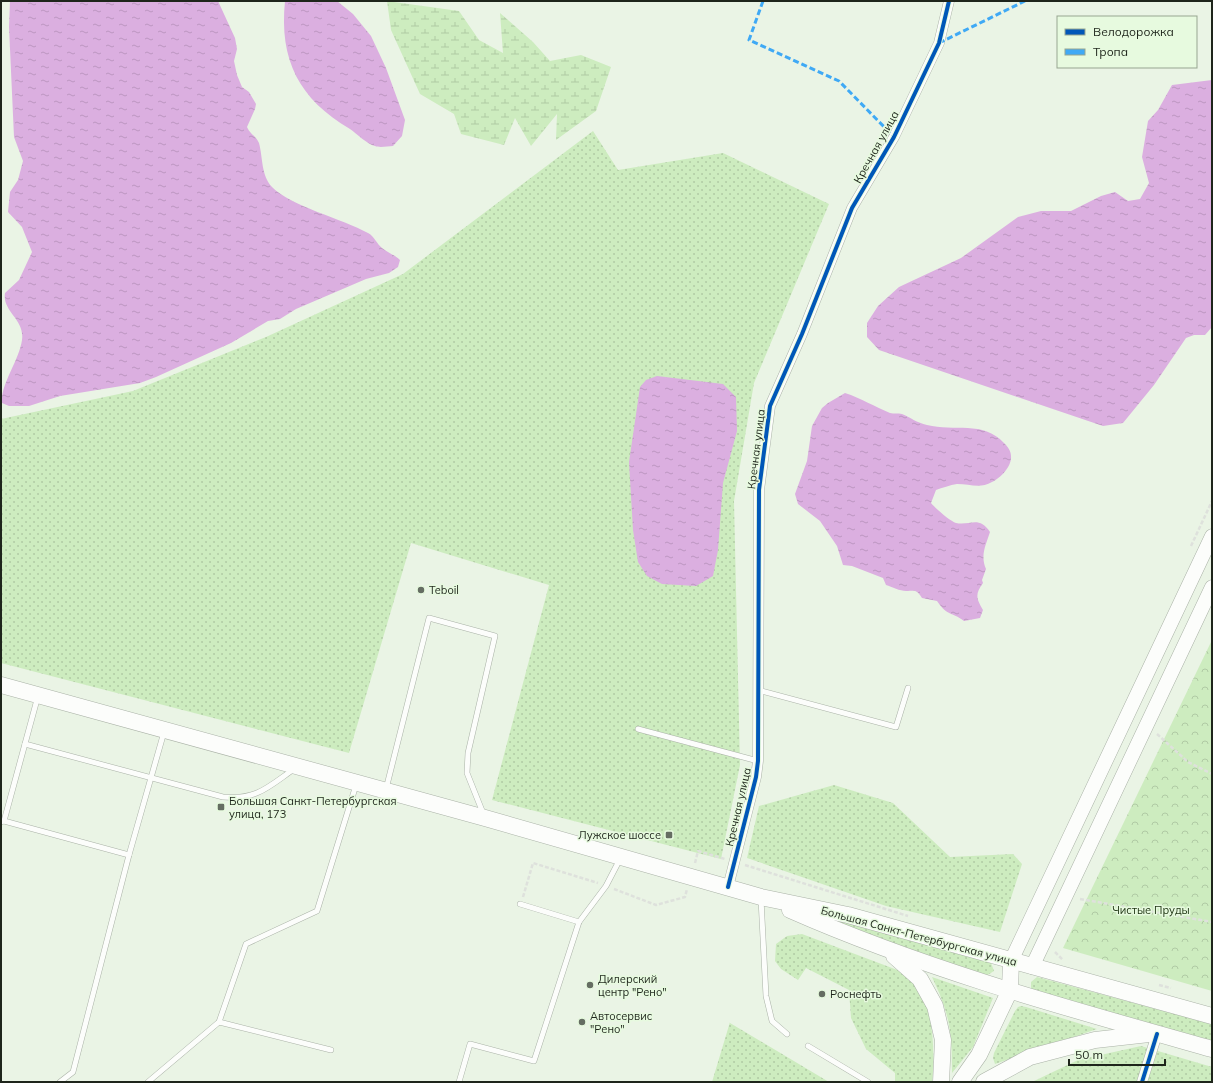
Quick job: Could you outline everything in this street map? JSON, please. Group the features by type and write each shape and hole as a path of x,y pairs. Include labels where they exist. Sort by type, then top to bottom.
{"main road":[{"path":"1010,990 1011,961 1212,536"},
{"path":"960,1082 979,1055 1010,990 1032,967 1212,588"},
{"path":"1,685 386,790 761,897"},
{"name":"Большая Санкт-Петербургская улица","path":"761,897 848,915 1212,1016"},
{"name":"Большая Санкт-Петербургская улица","path":"761,897 888,951 1010,990 1212,1049"},
{"path":"888,951 920,979 936,1006 943,1040 941,1082"},
{"path":"984,1082 1030,1057 1095,1040 1157,1034"}],"street":[{"name":"Кречная улица","path":"728,887 756,777 758,761 759,490 770,406 802,334 852,208 894,137 939,43 949,1"},
{"path":"1142,1082 1157,1034"}],"lane":[{"path":"386,790 429,618 495,636 468,753 467,773 485,818"},
{"path":"758,690 896,727 908,688"},
{"path":"38,696 2,821 129,855"},
{"path":"638,729 758,761"},
{"path":"60,1082 73,1072 129,855 165,730"},
{"path":"25,744 224,797 238,798 255,795 299,766"},
{"path":"148,1082 219,1022 246,944 317,911 357,782"},
{"path":"459,1082 470,1044 534,1061 579,922 606,886 621,856"},
{"path":"761,897 766,996 772,1021 787,1034"},
{"path":"520,904 579,922"},
{"path":"219,1022 331,1050"},
{"path":"808,1046 868,1082"}],"path":[{"path":"1157,734 1188,762 1212,774"},
{"path":"698,851 912,917"},
{"path":"520,904 533,863 606,886 656,905 685,897"},
{"path":"1080,899 1212,922"}],"green space":[{"path":"387,1 459,11 479,40 503,53 500,13 533,42 550,61 581,55 611,67 596,111 556,140 557,114 531,146 515,118 504,145 461,134 454,114 420,94 391,30"},
{"path":"593,131 618,170 723,153 829,204 754,383 734,501 740,765 721,859 492,800 549,585 411,543 349,753 1,663 1,419 133,391 266,337 403,274"},
{"name":"Чистые Пруды","path":"1212,640 1212,991 1063,948"},
{"path":"834,785 893,803 950,857 1013,854 1022,864 1000,932 886,906 747,858 759,806"},
{"path":"825,918 884,931 991,963 994,971 986,976 881,941"},
{"path":"802,934 900,971 914,984 921,993 929,1013 933,1049 932,1082 895,1082 895,1073 866,1049 851,1018 849,990 806,968 798,980 781,969 775,961 776,944 787,936"},
{"path":"932,977 993,998 973,1047 952,1073 949,1024 943,1002"},
{"path":"1037,977 1212,1024 1212,1042 1031,991 1031,982"},
{"path":"1021,1006 1097,1029 995,1064 993,1058 994,1053 1015,1011"},
{"path":"730,1023 829,1082 712,1082"},
{"path":"1141,1046 1212,1067 1212,1082 1032,1082 1078,1060"}],"water":[{"path":"10,1 218,1 235,38 237,49 234,61 237,75 242,87 249,92 256,104 247,127 259,143 264,172 268,182 280,194 291,200 370,234 382,248 400,260 398,267 389,273 366,279 296,309 280,319 268,321 231,343 140,383 60,396 29,406 9,406 2,403 4,389 22,340 20,326 7,305 5,293 19,280 32,252 22,227 8,212 10,192 18,180 23,161 14,137 9,27"},
{"path":"285,1 337,1 353,14 371,36 386,68 405,120 402,136 393,146 379,147 362,139 317,105 305,91 289,60 285,42"},
{"path":"1212,80 1212,327 1205,335 1194,335 1186,338 1154,385 1123,423 1103,426 879,350 867,337 867,323 878,306 899,287 961,258 1018,217 1041,211 1071,211 1101,196 1115,192 1128,201 1140,199 1149,183 1142,157 1148,121 1158,110 1172,85"},
{"path":"657,376 723,384 736,397 737,431 723,483 718,550 713,576 696,586 662,584 647,576 638,562 633,530 629,462 640,387 646,380"},
{"path":"845,393 857,397 890,413 902,414 923,424 937,427 968,428 987,431 996,436 1009,449 1011,456 1010,464 1002,475 995,480 983,485 975,486 957,484 936,490 931,503 953,522 961,524 978,522 986,527 990,532 985,546 984,555 984,564 986,569 982,580 983,583 977,596 983,610 980,618 964,621 947,612 937,601 922,598 916,591 901,590 886,585 883,578 852,566 843,565 837,546 820,521 798,504 795,494 807,461 812,426 822,408"}],"marked path":[{"path":"763,1 749,40 839,81 894,137"},
{"path":"939,43 1025,1"}],"cycle path":[{"path":"728,887 756,777 758,761 759,490 770,406 802,334 852,208 894,137 939,43 949,1"},
{"path":"1142,1082 1157,1034"}],"place":[{"name":"Teboil","path":"421,590"},
{"name":"Большая Санкт-Петербургская улица, 173","path":"221,807"},
{"name":"Лужское шоссе","path":"669,835"},
{"name":"Дилерский центр \"Рено\"","path":"590,985"},
{"name":"Роснефть","path":"822,994"},
{"name":"Автосервис \"Рено\"","path":"582,1022"}]}
